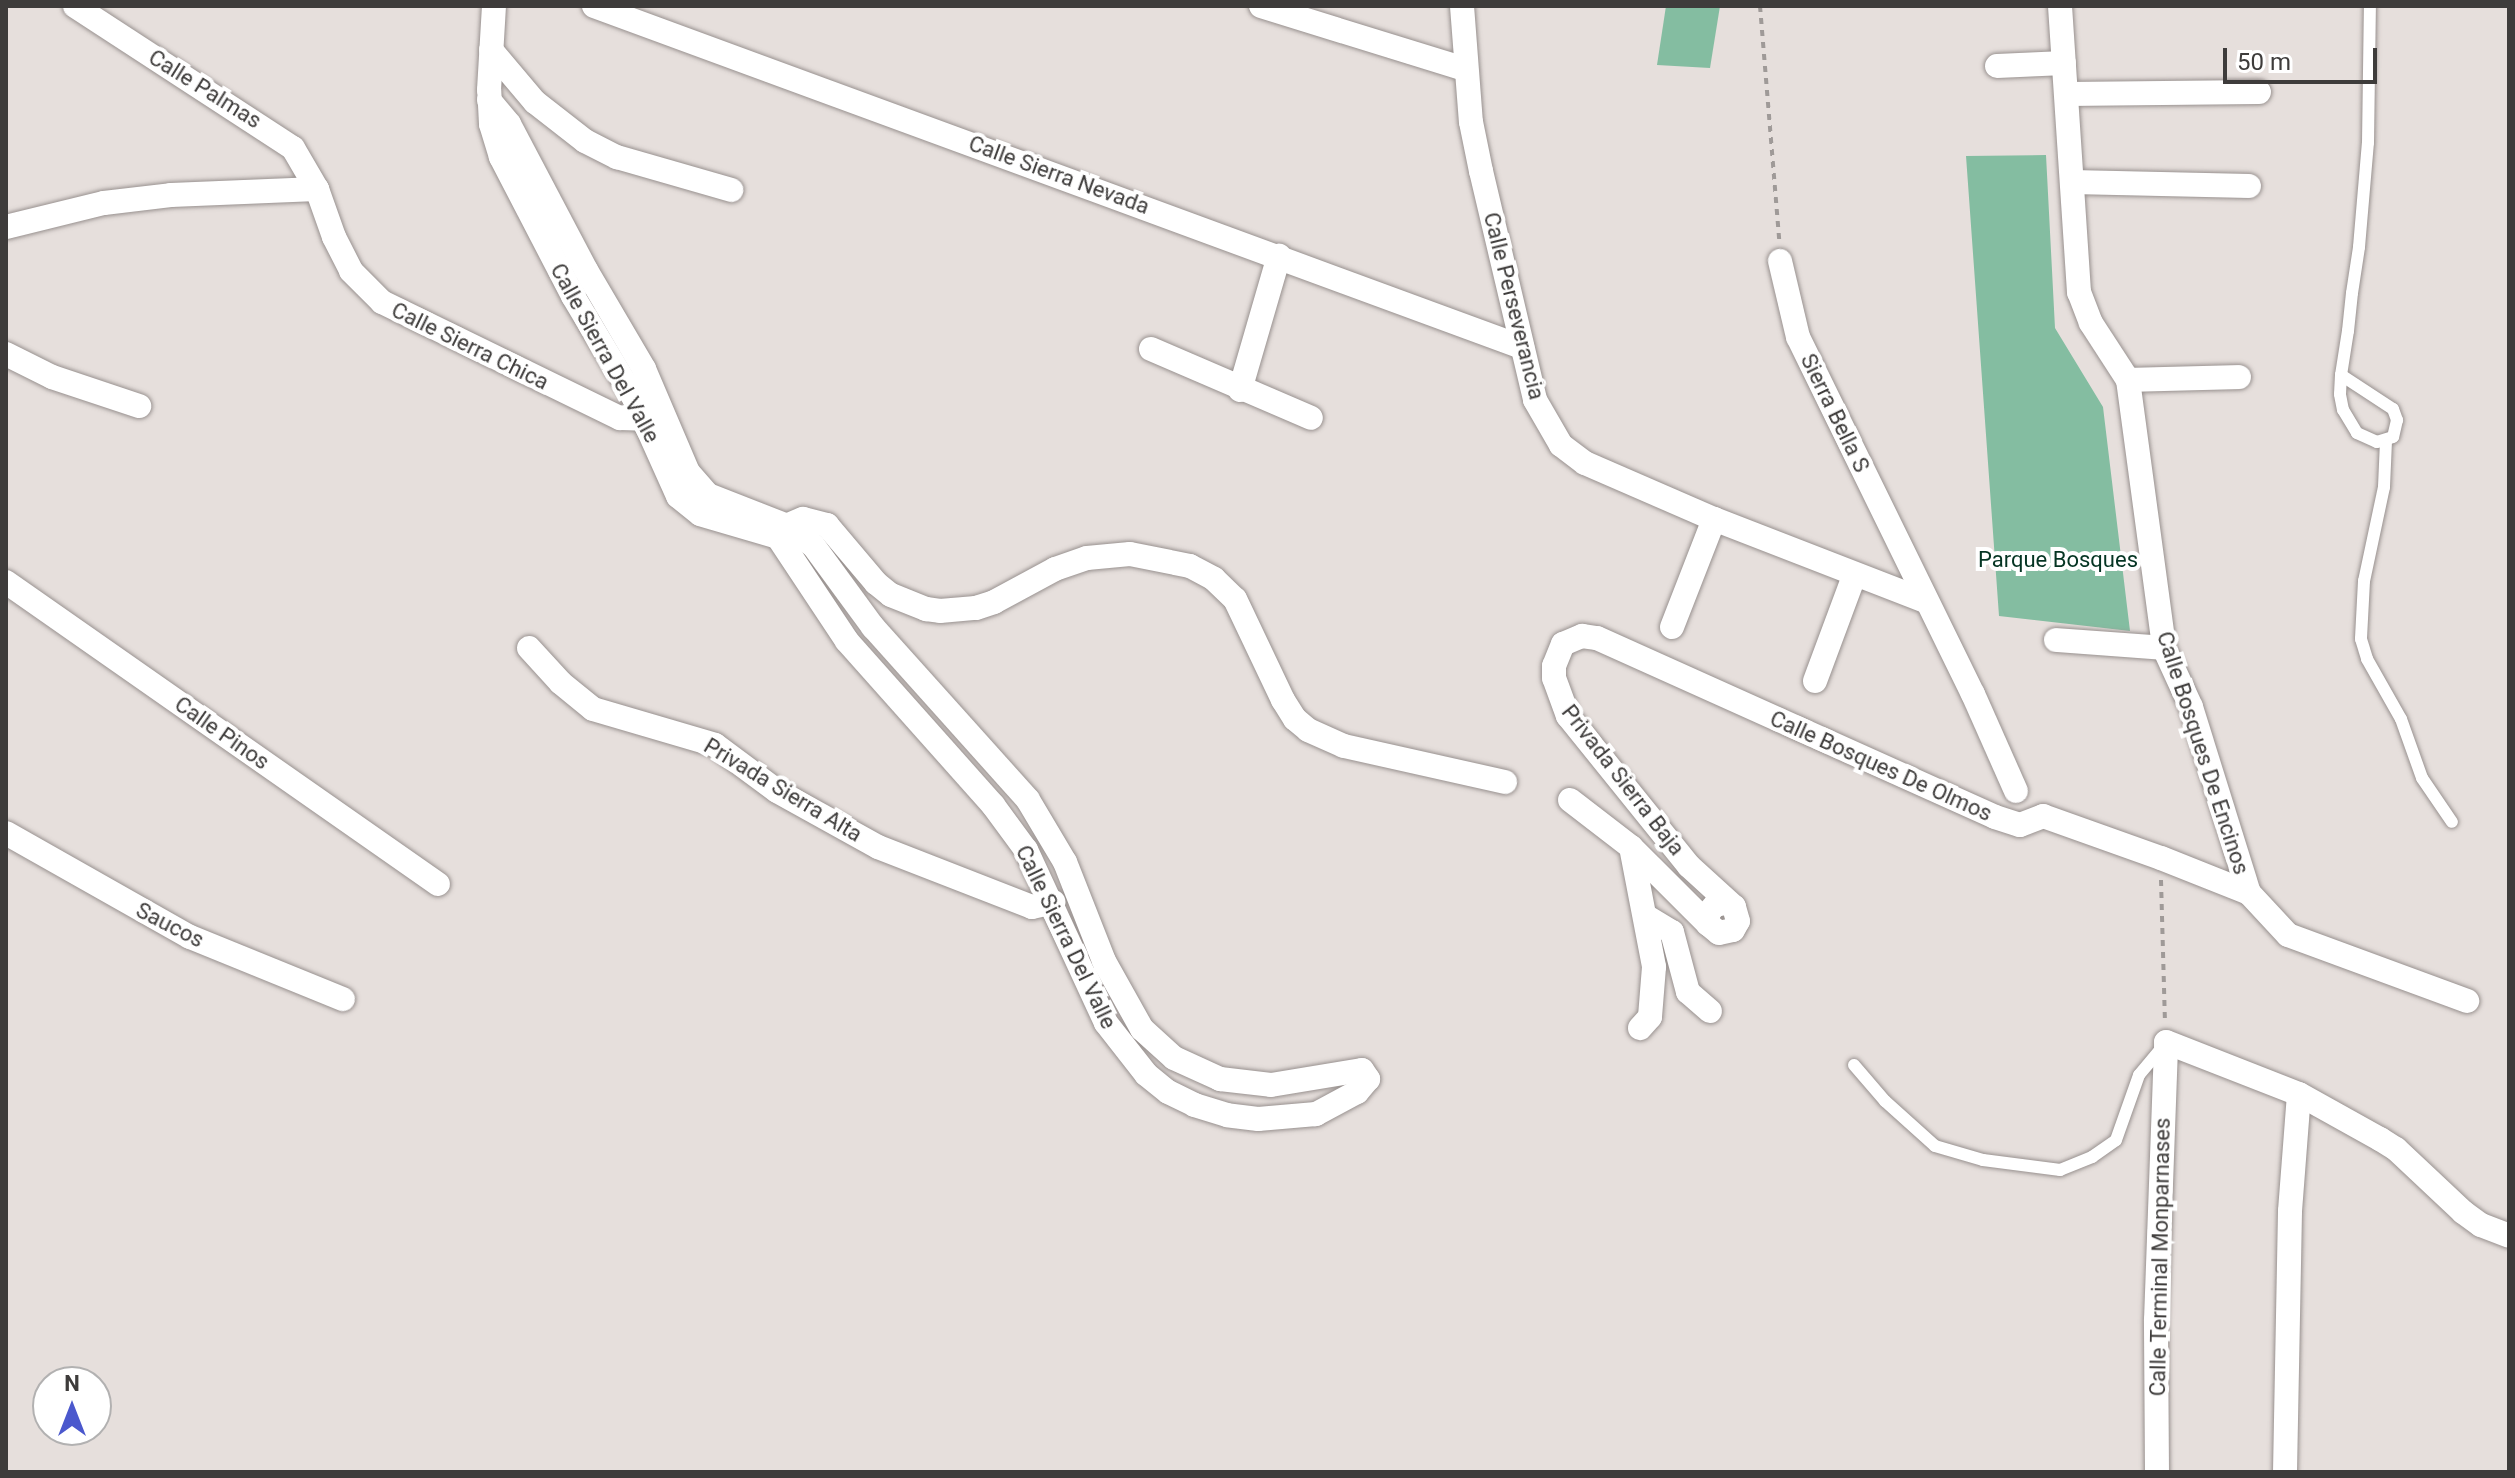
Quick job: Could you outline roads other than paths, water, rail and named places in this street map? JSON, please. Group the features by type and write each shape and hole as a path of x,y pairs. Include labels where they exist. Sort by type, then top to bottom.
{"street":[{"name":"Calle Palmas","path":"75,6 284,139 301,159 317,189"},
{"name":"Calle Sierra Del Valle","path":"494,6 489,100 494,141 514,187 654,414 670,484 688,506 721,522 779,529 813,545 873,627 1028,800 1065,862 1104,961 1127,1006 1157,1044 1196,1071 1231,1081 1283,1084 1352,1069 1365,1071 1368,1079 1357,1092 1332,1109 1295,1118 1227,1115 1168,1092 1146,1074 1106,1023 1053,902 1011,829 847,641 787,548 779,529"},
{"name":"Calle Sierra Nevada","path":"594,6 1522,347"},
{"path":"1261,6 1465,69"},
{"name":"Calle Perseverancia","path":"1462,6 1465,69 1481,171 1535,400 1561,445 1585,463 1714,519 1854,576 1925,601"},
{"name":"Calle Bosques De Encinos","path":"2060,6 2079,292 2091,323 2128,380 2164,648 2191,707 2249,893"},
{"path":"491,50 535,102 585,141 617,157 731,190"},
{"path":"1997,66 2064,63"},
{"path":"2067,94 2259,92"},
{"path":"2073,182 2249,186"},
{"path":"6,227 104,203 171,195 317,189"},
{"name":"Calle Sierra Chica","path":"317,189 334,237 351,271 382,302 620,418 654,414"},
{"path":"1240,390 1279,256"},
{"name":"Sierra Bella S","path":"1780,261 1798,337 1973,694 2016,791"},
{"path":"1151,349 1240,390 1311,418"},
{"path":"6,354 52,377 139,406"},
{"path":"2128,380 2239,377"},
{"path":"779,529 803,519 827,525 866,573 891,595 926,609 940,611 976,608 994,602 1055,569 1087,558 1130,554 1190,566 1214,579 1235,599 1283,700 1295,719 1308,730 1344,746 1505,782"},
{"path":"1672,627 1714,519"},
{"path":"1815,681 1854,576"},
{"name":"Calle Pinos","path":"6,582 16,599 438,884"},
{"name":"Calle Bosques De Olmos","path":"1563,644 1582,636 1597,638 1995,817 2020,825 2043,816 2161,858 2249,893 2288,935 2467,1001"},
{"path":"2056,640 2164,648"},
{"name":"Privada Sierra Baja","path":"1563,644 1554,666 1554,678 1568,716 1689,866 1725,903 1715,905 1708,913 1708,924 1631,847 1570,800"},
{"name":"Privada Sierra Alta","path":"529,648 561,683 593,709 715,745 786,797 878,847 1032,907 1053,902"},
{"name":"Saucos","path":"6,833 190,937 343,999"},
{"path":"1631,847 1647,917 1655,984 1650,1017 1640,1028"},
{"path":"1647,917 1672,932 1688,992 1710,1011"},
{"path":"2166,1042 2299,1094 2396,1149 2463,1212 2481,1225 2509,1236"},
{"name":"Calle Terminal Monparnases","path":"2157,1472 2156,1320 2166,1042"},
{"path":"2285,1472 2290,1211 2299,1094"}],"lane":[{"path":"2370,6 2368,143 2359,247 2341,375 2343,410 2357,433 2366,440 2386,441"},
{"path":"2341,375 2393,409 2397,429 2386,441 2384,487 2364,581 2361,639 2367,659 2401,719 2422,778 2452,822"},
{"path":"1854,1065 1885,1101 1935,1146 1983,1160 2060,1170 2092,1157 2116,1140 2139,1075 2166,1042"}],"park label":[{"name":"Parque Bosques","path":"2058,560"}]}
